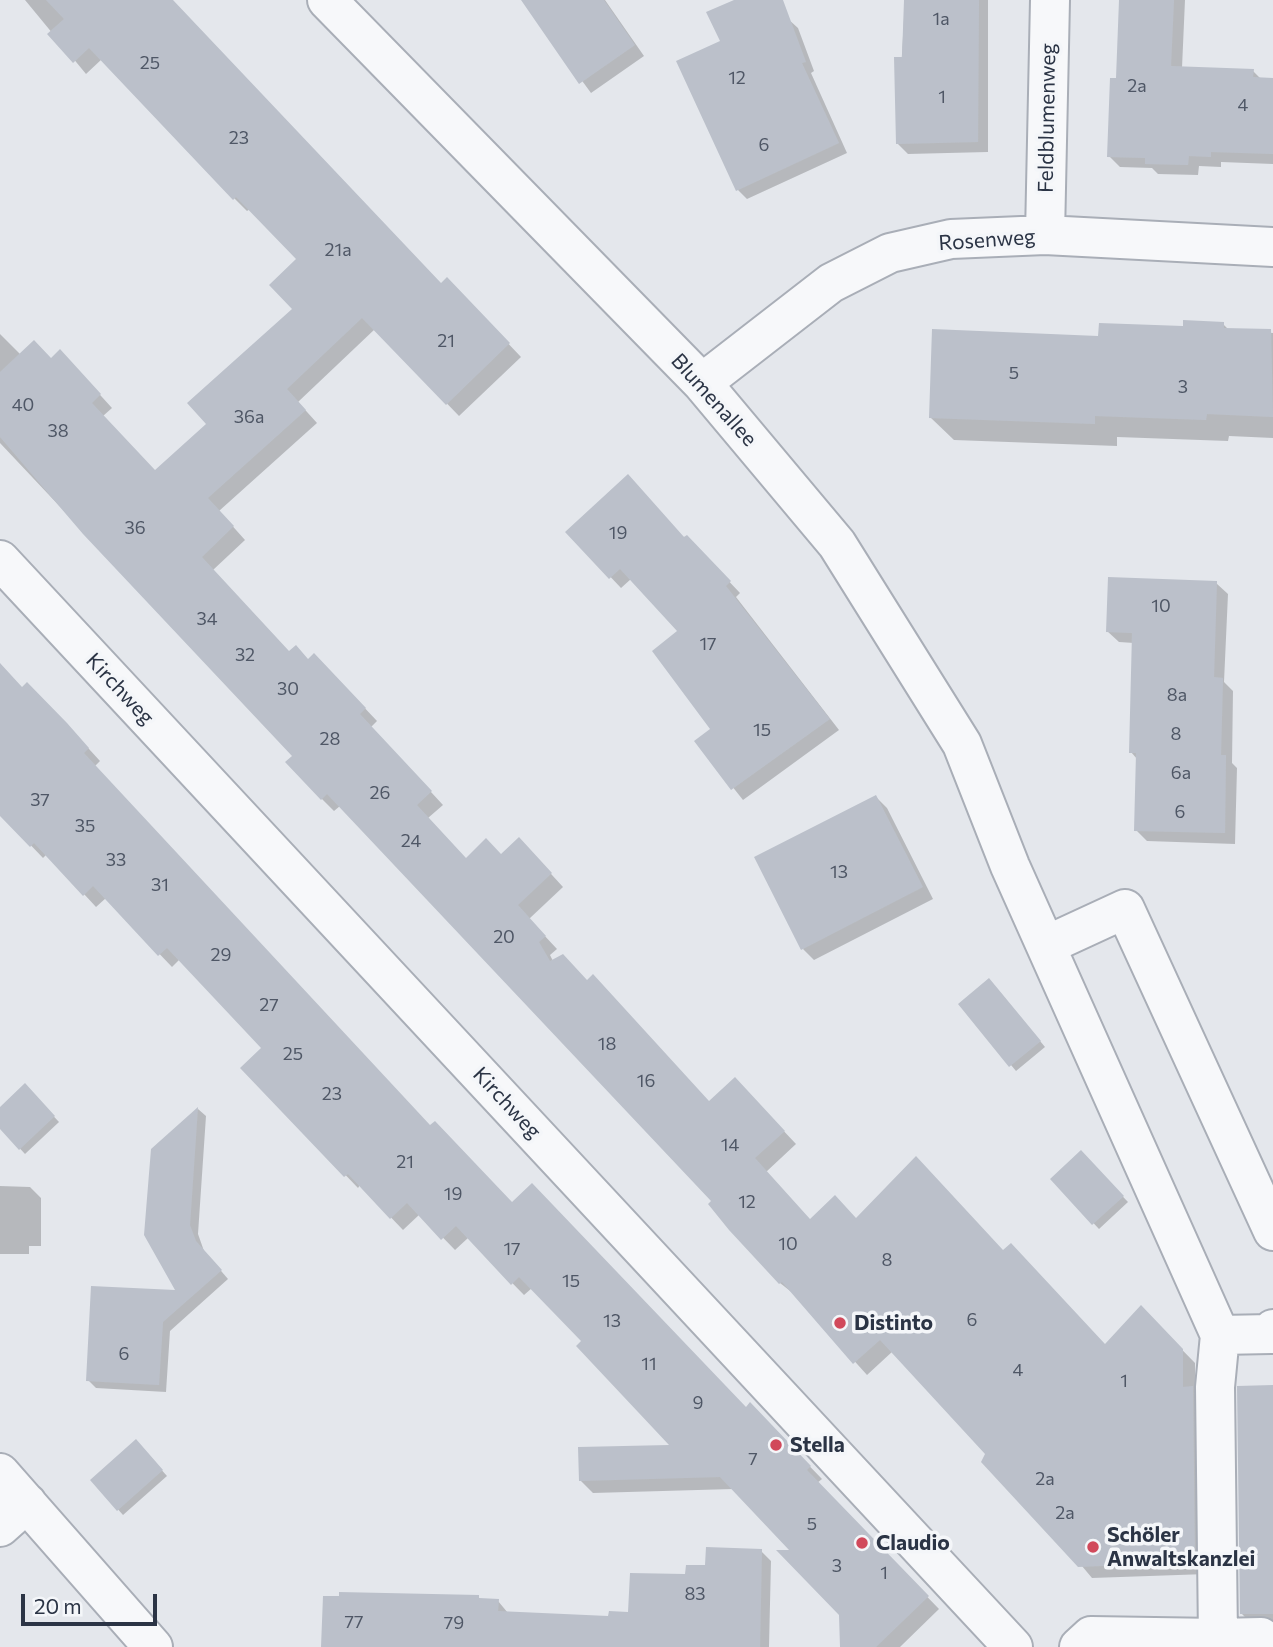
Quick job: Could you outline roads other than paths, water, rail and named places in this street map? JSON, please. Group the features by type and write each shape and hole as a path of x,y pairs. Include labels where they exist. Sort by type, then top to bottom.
{"street":[{"name":"Blumenallee","path":"327,0 702,383 837,544 962,744 1010,866 1220,1335"},
{"name":"Feldblumenweg","path":"1045,235 1049,0"},
{"name":"Rosenweg","path":"702,383 831,283 890,253 951,239 1045,235 1273,247"},
{"name":"Kirchweg","path":"0,560 1013,1647"},
{"path":"1045,941 1125,909 1273,1231"},
{"path":"1218,1638 1215,1387 1220,1335 1271,1334 1273,1329"},
{"path":"0,1473 13,1515 153,1647"},
{"path":"1079,1647 1091,1636 1266,1640"}],"place":[{"name":"Distinto","path":"840,1323"},
{"name":"Stella","path":"776,1445"},
{"name":"Claudio","path":"862,1543"},
{"name":"Schöler Anwaltskanzlei","path":"1093,1547"}]}
